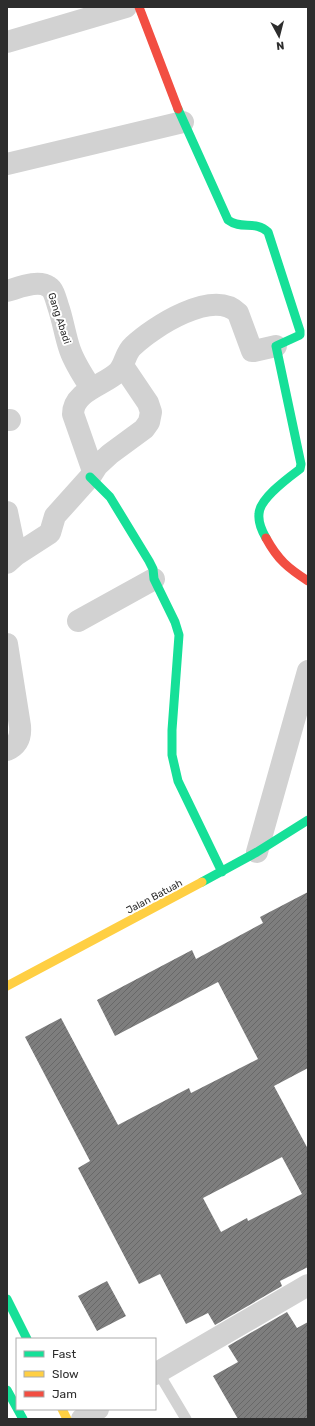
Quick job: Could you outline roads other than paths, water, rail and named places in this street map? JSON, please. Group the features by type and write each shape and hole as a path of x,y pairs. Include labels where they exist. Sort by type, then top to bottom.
{"main road":[{"path":"139,7 184,122 228,220 232,224 237,225 258,224 264,227 268,232 300,331 300,335 276,346 301,464 300,468 259,508 258,516 265,536 281,561 308,581"},
{"path":"92,474 110,497 149,561 153,569 154,579 175,622 179,635 172,730 172,755 178,781 222,872"},
{"name":"Jalan Batuah","path":"7,986 222,872 308,820"},
{"path":"7,1299 26,1338"},
{"path":"7,1390 16,1406"},
{"path":"18,1410 23,1419"},
{"path":"62,1410 67,1419"}],"street":[{"path":"7,42 126,7"},
{"path":"7,164 184,122"},
{"name":"Gang Abadi","path":"7,290 31,284 42,284 49,286 60,311 70,350 79,370 91,388"},
{"path":"92,474 73,414 73,408 91,388 117,373 123,366 125,356 132,347 153,331 181,314 204,306 225,305 238,313 252,351 254,352 276,346"},
{"path":"7,512 11,559 50,533 55,516 110,454 144,429 149,422 151,412 148,403 123,366"},
{"path":"78,621 154,579"},
{"path":"7,644 20,726 20,736 17,743 7,750"},
{"path":"257,852 308,671"},
{"path":"156,1373 308,1285"},
{"path":"82,1419 96,1410"}],"lane":[{"path":"156,1373 186,1419"}]}
